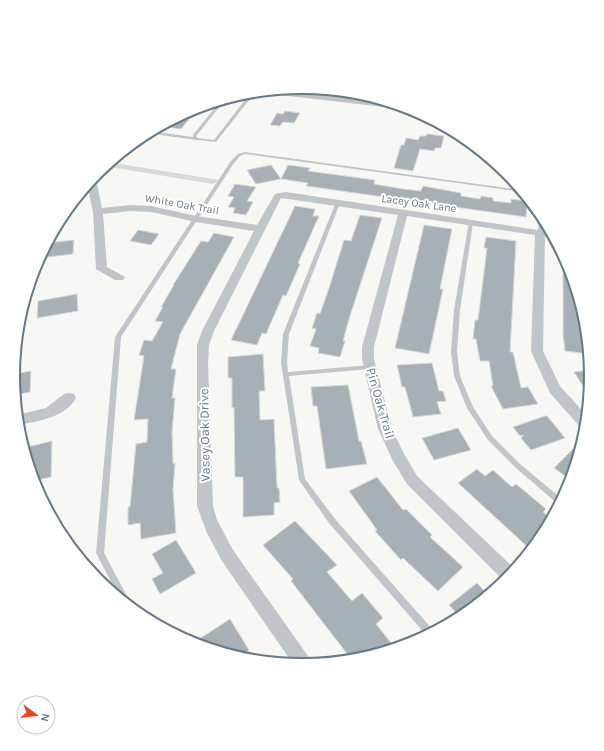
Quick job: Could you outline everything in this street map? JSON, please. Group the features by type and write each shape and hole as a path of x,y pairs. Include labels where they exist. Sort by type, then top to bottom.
{"street":[{"path":"93,187 98,212 102,269 119,277"},
{"name":"Lacey Oak Lane","path":"281,196 545,234"},
{"name":"Vasey Oak Drive","path":"281,196 274,203 208,331 203,345 202,363 206,506 211,526 220,547 300,658"},
{"name":"White Oak Trail","path":"98,212 130,208 151,209 196,219 261,229"},
{"name":"Pin Oak Trail","path":"403,213 368,347 370,368 385,429 398,457 412,480 505,570"},
{"path":"540,233 537,351 555,389 581,419"},
{"path":"23,419 50,413 69,398"}],"lane":[{"path":"157,133 215,141 248,99"},
{"path":"197,139 194,136 218,106"},
{"path":"120,591 100,553 118,337 232,162 239,155 245,153 514,190"},
{"path":"338,203 286,334 284,362 302,480 332,521 426,628"},
{"path":"471,223 457,310 454,352 457,376 470,408 490,438 518,466 556,498"},
{"path":"540,226 540,233"},
{"path":"286,374 370,368"}],"shaded area":[{"path":"116,163 219,180 213,184 112,167"}],"building":[{"path":"285,111 300,113 294,123 283,122 280,126 270,125 277,113 283,114"},
{"path":"192,116 181,129 168,127"},
{"path":"427,134 444,136 441,148 435,148 434,151 420,149 413,171 394,168 401,145 404,145 406,138 418,140 420,136 426,136"},
{"path":"271,165 281,179 256,184 247,170"},
{"path":"288,165 310,168 308,171 375,180 374,184 403,189 421,191 423,186 461,193 461,196 480,199 481,196 493,198 493,201 511,203 511,199 523,200 527,205 526,217 306,186 308,183 281,179"},
{"path":"235,184 256,187 247,201 253,202 246,215 233,213 235,208 228,207 234,197 228,196"},
{"path":"295,206 315,209 313,216 319,216 298,263 300,264 286,296 283,295 266,334 262,333 257,345 231,340"},
{"path":"360,215 382,218 349,319 343,341 345,341 340,357 318,353 319,348 310,346 316,329 312,328 317,313 320,314 344,240 351,241"},
{"path":"424,225 452,229 440,289 443,289 429,354 395,348"},
{"path":"138,230 159,234 151,245 130,241"},
{"path":"214,233 234,237 180,334 171,369 176,369 172,398 175,398 172,432 173,464 175,463 173,490 176,533 141,539 140,523 128,525 128,507 130,507 136,444 147,442 148,419 134,420 144,356 139,355 144,340 152,341 163,322 155,321 173,285 201,241 208,242"},
{"path":"486,237 516,241 510,352 513,352 521,388 528,387 538,404 503,409 491,386 493,386 489,361 480,361 476,339 473,339 475,320 478,320 487,248 484,248"},
{"path":"74,240 73,254 46,257 54,242"},
{"path":"563,268 579,320 583,353 565,351 563,334"},
{"path":"77,294 78,311 37,318 38,301"},
{"path":"263,354 265,391 259,391 260,420 274,419 277,488 279,488 280,502 274,503 274,515 243,517 243,477 235,477 234,407 232,408 232,378 228,378 228,357"},
{"path":"432,363 439,391 443,391 446,401 437,402 441,414 413,417 405,387 402,387 397,365"},
{"path":"31,371 30,392 21,394 20,373"},
{"path":"584,371 583,386 574,372"},
{"path":"348,385 359,441 361,441 367,464 326,469 317,406 313,406 311,387"},
{"path":"547,416 565,438 531,450 521,438 524,435 520,436 513,427"},
{"path":"458,428 471,450 434,460 422,438"},
{"path":"52,441 51,477 40,479 30,446"},
{"path":"574,448 565,476 554,468"},
{"path":"477,469 485,476 493,470 512,487 516,484 546,509 543,512 547,515 527,546 458,483"},
{"path":"377,477 403,510 406,509 432,535 430,537 463,567 438,591 403,558 401,560 375,531 377,530 349,491"},
{"path":"295,521 337,565 327,572 352,601 362,593 383,618 376,624 391,643 347,654 291,581 293,579 263,545"},
{"path":"176,540 196,573 160,594 152,579 163,573 152,554"},
{"path":"477,583 484,591 456,612 449,605"},
{"path":"230,619 249,650 246,652 229,648 200,638"}]}
